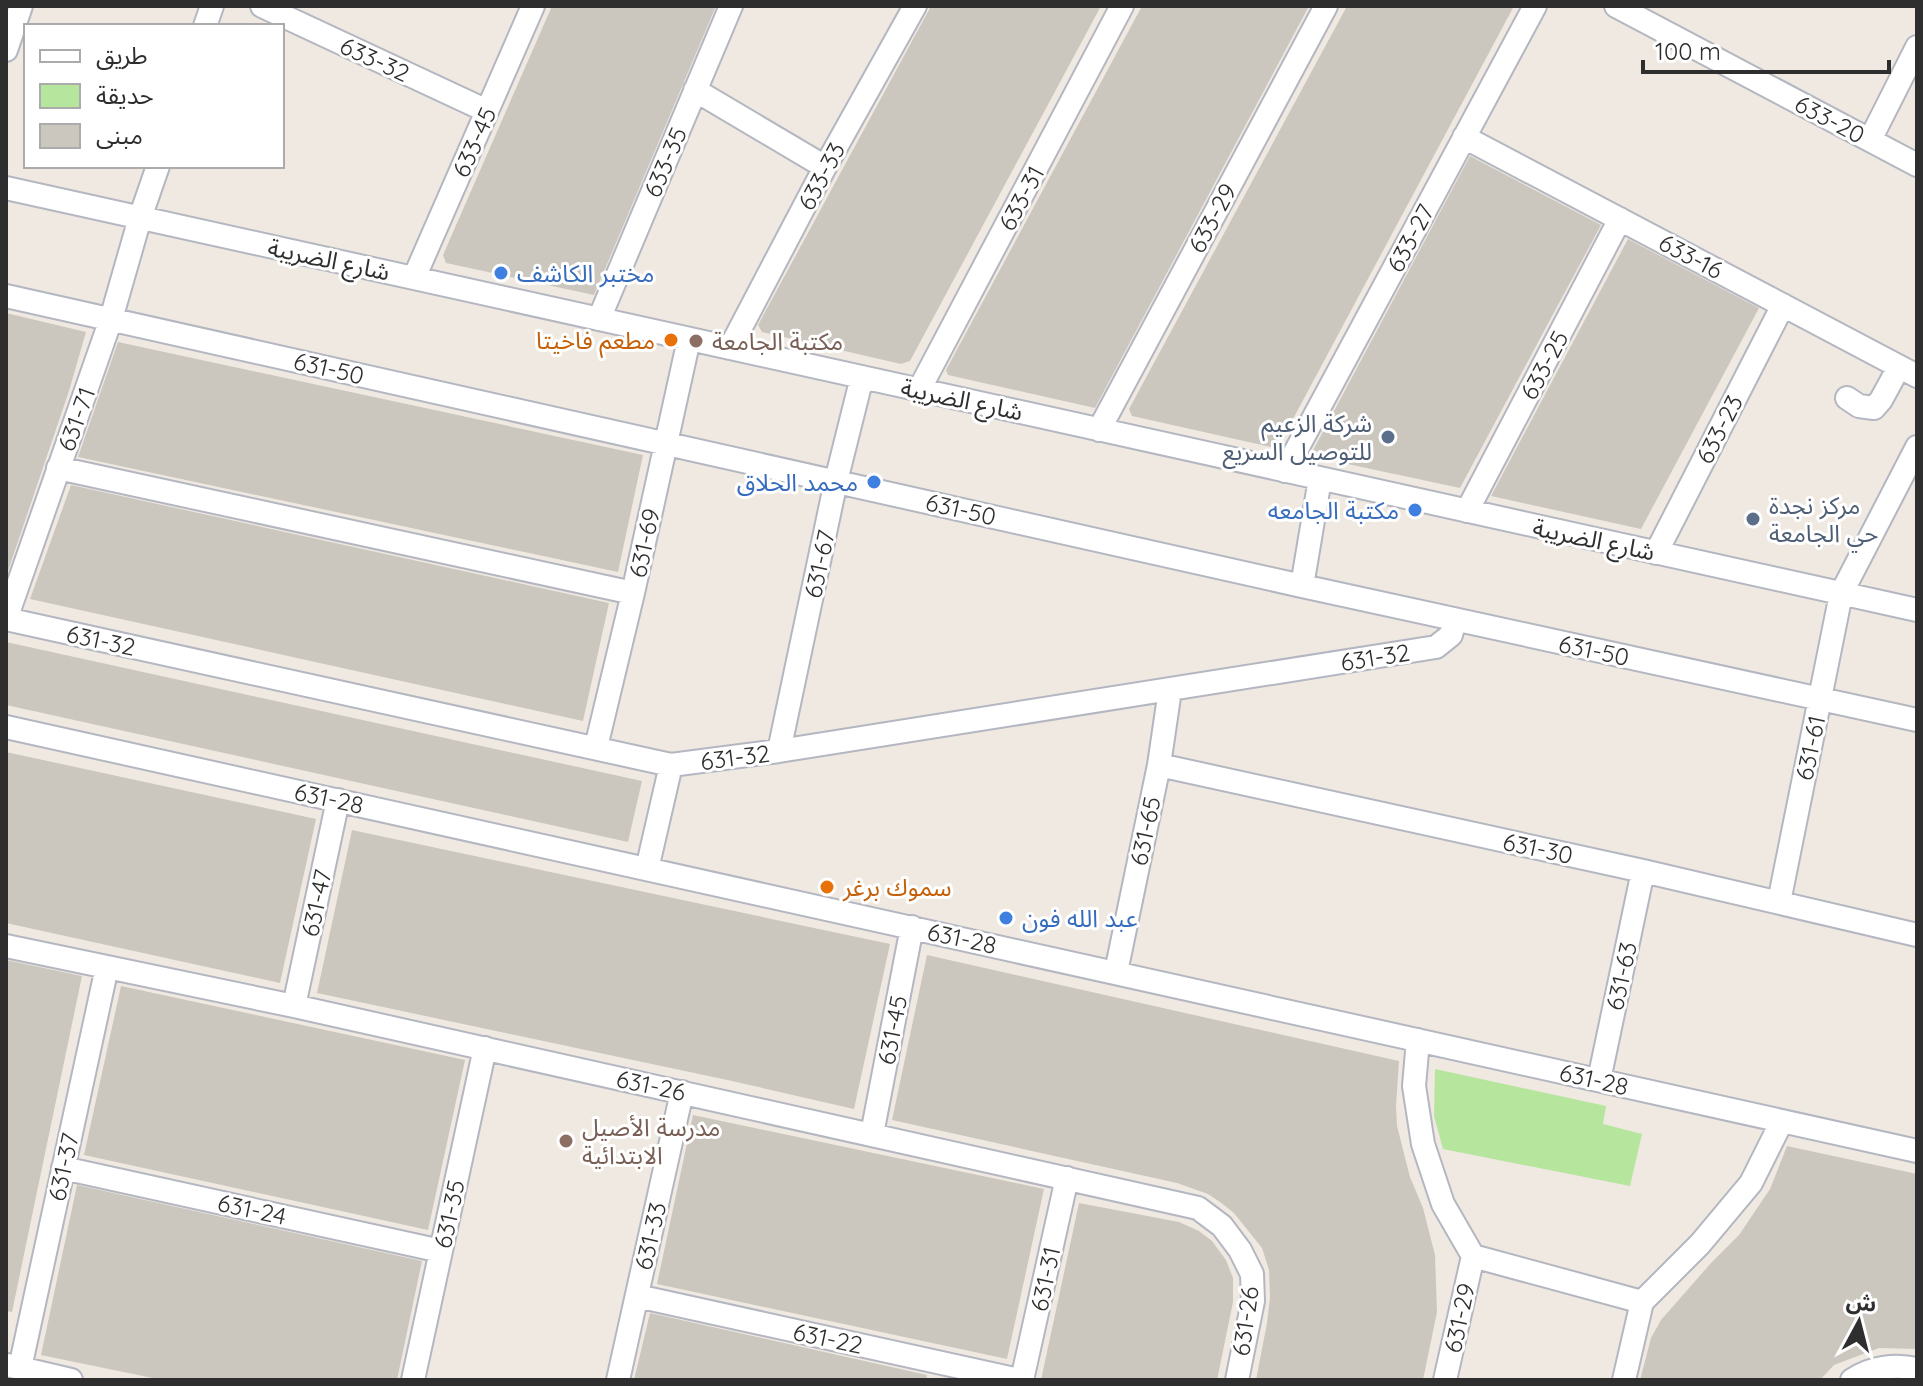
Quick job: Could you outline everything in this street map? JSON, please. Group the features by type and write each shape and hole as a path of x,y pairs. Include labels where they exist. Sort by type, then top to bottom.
{"street":[{"path":"6,50 21,6"},
{"name":"633-32","path":"262,6 487,111"},
{"name":"633-45","path":"414,278 533,6"},
{"name":"633-35","path":"599,319 731,6"},
{"name":"633-33","path":"730,348 825,167 915,6"},
{"name":"633-31","path":"919,390 1122,6"},
{"name":"633-29","path":"1099,430 1326,6"},
{"name":"633-27","path":"1285,471 1535,6"},
{"name":"633-20","path":"1616,6 1917,165"},
{"path":"1870,140 1917,47"},
{"path":"695,90 825,167"},
{"name":"633-16","path":"1464,137 1908,371"},
{"name":"631-71","path":"6,619 111,319 157,168"},
{"name":"شارع الضريبة","path":"6,188 1917,610"},
{"name":"633-25","path":"1467,511 1620,219"},
{"name":"631-50","path":"6,296 1455,620 1917,720"},
{"name":"633-23","path":"1656,553 1783,305"},
{"name":"631-69","path":"596,747 689,339"},
{"path":"1847,398 1859,406 1874,408 1908,371"},
{"name":"631-67","path":"779,751 836,481 862,377"},
{"name":"631-61","path":"1779,902 1841,594 1917,447"},
{"path":"58,468 633,593"},
{"path":"1302,586 1320,479"},
{"name":"631-32","path":"6,619 671,765 779,751 1436,647 1451,635 1455,620"},
{"name":"631-65","path":"1116,972 1159,765 1170,690"},
{"name":"631-28","path":"6,727 1917,1151"},
{"path":"647,869 671,765"},
{"name":"631-30","path":"1159,765 1643,871 1917,935"},
{"name":"631-47","path":"294,1006 338,800"},
{"name":"631-63","path":"1599,1080 1643,871"},
{"name":"631-45","path":"872,1134 912,927"},
{"name":"631-26","path":"6,946 294,1006 1198,1208 1222,1226 1240,1250 1252,1274 1253,1301 1237,1380"},
{"name":"631-37","path":"13,1366 63,1168 107,967"},
{"path":"1418,1040 1414,1086 1423,1144 1443,1204 1473,1256 1642,1302"},
{"name":"631-35","path":"413,1380 485,1048"},
{"name":"631-33","path":"618,1380 682,1092"},
{"path":"1624,1380 1642,1302 1700,1244 1751,1183 1782,1121"},
{"name":"631-24","path":"63,1168 441,1251"},
{"name":"631-31","path":"1021,1380 1067,1178"},
{"name":"631-29","path":"1445,1380 1473,1256"},
{"name":"631-22","path":"637,1296 1021,1380"},
{"path":"13,1366 71,1380"},
{"path":"1852,1380 1872,1369 1903,1366 1917,1369"}],"green space":[{"path":"1435,1069 1606,1106 1603,1124 1642,1134 1630,1186 1443,1149 1434,1116"}],"building":[{"path":"552,6 716,6 594,295 446,263 443,255"},
{"path":"931,6 1101,6 910,361 901,364 762,332 758,325"},
{"path":"1142,6 1309,6 1095,408 948,375 946,370"},
{"path":"1347,6 1514,6 1275,448 1132,416 1129,409"},
{"path":"1470,156 1601,225 1460,488 1310,456"},
{"path":"1628,239 1759,308 1641,529 1491,496"},
{"path":"6,313 86,332 8,571 6,571"},
{"path":"118,342 643,455 618,572 78,457"},
{"path":"71,485 609,603 583,721 30,599"},
{"path":"6,642 642,781 628,842 6,705"},
{"path":"6,752 316,819 280,983 6,923"},
{"path":"352,830 890,944 854,1109 317,993"},
{"path":"927,955 1399,1061 1397,1126 1435,1255 1437,1312 1423,1380 1256,1380 1267,1323 1269,1270 1262,1248 1234,1213 1220,1202 1208,1194 1177,1183 892,1120"},
{"path":"6,960 82,976 12,1312 6,1311"},
{"path":"121,986 465,1060 428,1230 84,1155"},
{"path":"693,1115 1044,1189 1007,1359 657,1284"},
{"path":"1787,1146 1917,1174 1917,1349 1879,1348 1834,1365 1820,1380 1640,1380 1651,1338 1661,1320 1739,1235 1770,1189"},
{"path":"77,1185 422,1261 397,1380 162,1380 41,1355"},
{"path":"1079,1203 1179,1222 1212,1241 1226,1260 1233,1278 1233,1302 1217,1380 1041,1380"},
{"path":"650,1313 927,1375 926,1380 634,1380"}],"place":[{"name":"مختبر الكاشف","path":"501,273"},
{"name":"مطعم فاخيتا","path":"671,340"},
{"name":"مكتبة الجامعة","path":"696,341"},
{"name":"شركة الزعيم للتوصيل السريع","path":"1388,437"},
{"name":"محمد الحلاق","path":"874,482"},
{"name":"مكتبة الجامعه","path":"1415,510"},
{"name":"مركز نجدة حي الجامعة","path":"1753,519"},
{"name":"سموك برغر","path":"827,887"},
{"name":"عبد الله فون","path":"1006,918"},
{"name":"مدرسة الأصيل الابتدائية","path":"566,1141"}]}
